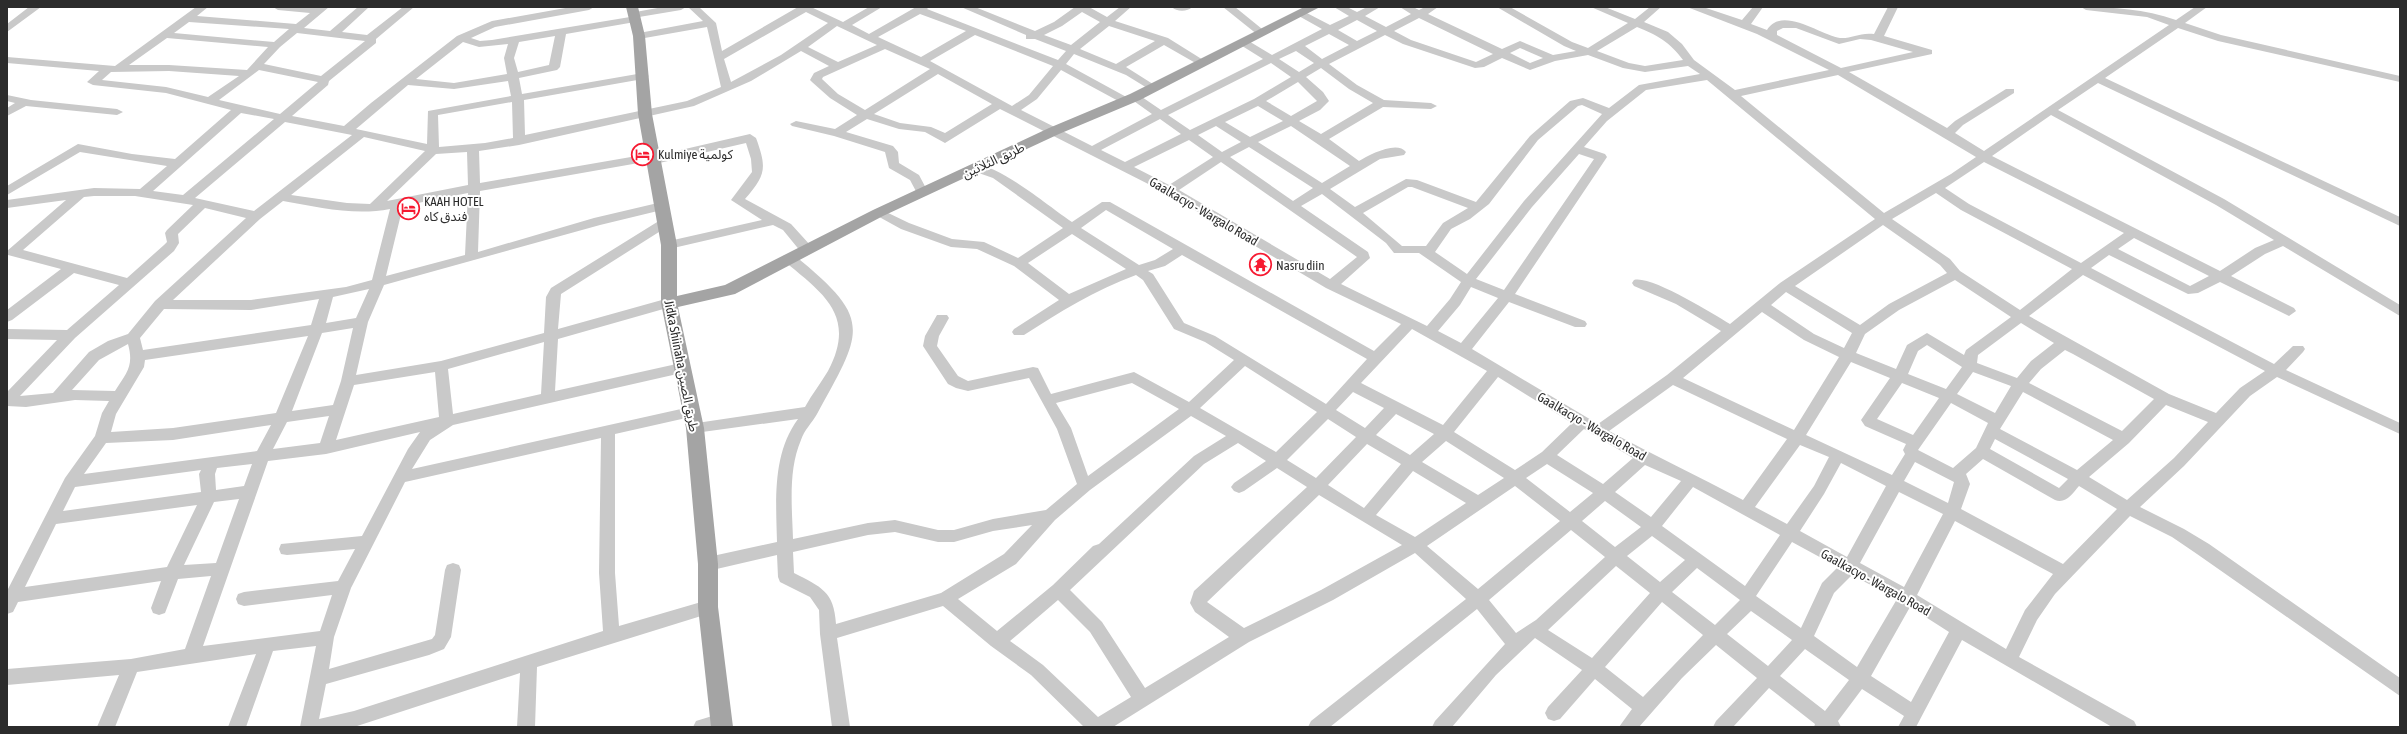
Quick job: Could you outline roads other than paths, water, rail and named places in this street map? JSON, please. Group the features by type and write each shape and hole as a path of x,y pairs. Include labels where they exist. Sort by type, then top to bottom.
{"main road":[{"name":"طريق الثلاثين","path":"669,303 729,290 878,213 1054,131 1130,99 1308,10"},
{"name":"Jidka Shiinaha طريق الصين","path":"634,14 639,36 645,114 655,158 669,245 669,303 690,412 695,428 708,564 708,607 722,724"}],"street":[{"path":"7,29 36,7"},
{"path":"120,67 203,7"},
{"path":"278,7 322,9"},
{"path":"333,34 364,7"},
{"path":"188,19 297,29 370,38 410,7"},
{"path":"346,130 461,38 492,24 590,7"},
{"path":"461,38 479,44 514,40 561,32 634,14 681,7"},
{"path":"693,7 711,22 718,58 727,87"},
{"path":"818,13 828,7"},
{"path":"108,69 93,82 166,90 240,109 362,133 434,150 473,148 518,141 690,104 803,48 841,23 877,7"},
{"path":"946,20 968,7 1130,73 1152,88"},
{"path":"1015,47 1034,35 1058,24 1081,7 1108,22 1164,40 1203,63"},
{"path":"1013,110 1033,98 1073,49 1126,7"},
{"path":"1177,7 1187,7"},
{"path":"1339,7 1421,48 1475,65 1480,65 1520,44 1552,58"},
{"path":"1091,151 1159,115 1271,60 1330,28 1375,7"},
{"path":"1405,7 1500,54 1530,67 1552,58 1588,52 1638,22 1656,7"},
{"path":"1125,167 1218,122 1299,78 1322,63 1388,32 1433,7"},
{"path":"1596,7 1638,22 1664,34 1678,46 1690,62 1733,94 1749,110 1883,219 1923,244 1945,262 1955,274 2064,343 2164,398 2218,420"},
{"path":"1692,7 1745,24 1772,36 1949,133 1984,157 2289,311"},
{"path":"1745,24 1758,7"},
{"path":"1878,39 1893,7"},
{"path":"2086,7 2137,12 2218,38 2400,79"},
{"path":"1598,431 1672,378 1732,331 1785,286 1883,219 1936,188 1984,157 2050,110 2202,7"},
{"path":"718,58 805,8"},
{"name":"Gaalkacyo - Wargalo Road","path":"805,8 922,61 1000,104 1170,190 1330,285 1370,302 1463,350 1598,431 1691,479 1788,534 1907,597 2008,660 2128,727"},
{"path":"871,37 922,8 973,32 1015,47 1060,66 1130,99 1192,134 1221,158 1363,255 1364,258 1330,285"},
{"path":"1235,8 1262,33"},
{"path":"1505,8 1547,33 1588,52 1637,68 1690,62"},
{"path":"210,101 253,69 276,46 322,9"},
{"path":"1308,10 1330,28 1358,46"},
{"path":"639,36 711,22"},
{"path":"1733,94 1928,52 1863,36 1839,41 1806,28 1788,25 1775,27 1772,30 1772,36"},
{"path":"406,81 454,86 513,77 555,67 561,32"},
{"path":"922,61 973,32"},
{"path":"165,35 276,46"},
{"path":"186,199 281,117 324,83 323,80 371,43 370,38"},
{"path":"514,40 509,58 518,100 518,141"},
{"path":"1117,68 1164,40"},
{"path":"1170,190 1249,142 1316,108 1323,101 1319,93 1299,78 1243,42"},
{"path":"885,45 836,65 818,75 816,80 831,94 863,115 901,127 921,127 937,133 945,139 964,124 1000,104"},
{"path":"1297,46 1353,87 1381,104 1431,106"},
{"path":"803,48 836,65"},
{"path":"7,60 108,69 120,67 253,69 323,80"},
{"path":"837,133 863,115 938,70"},
{"path":"373,208 434,150 432,113 518,100 643,76"},
{"path":"1429,332 1455,302 1468,281 1543,186 1610,113 1643,87 1710,76"},
{"path":"2097,78 2400,222"},
{"path":"1949,133 1959,123 2010,91"},
{"path":"7,98 117,112"},
{"path":"7,113 26,101"},
{"path":"1258,101 1321,139 1358,166"},
{"path":"1428,252 1447,226 1478,207 1534,138 1574,103 1583,101 1610,113"},
{"path":"1321,139 1381,104"},
{"path":"143,193 240,109"},
{"path":"2050,110 2182,180 2285,240 2400,311"},
{"path":"1218,122 1323,189 1400,250 1417,248 1428,252 1468,281 1506,297 1580,324"},
{"path":"796,124 837,133 892,152 893,165 915,178 922,192"},
{"path":"56,399 94,356 112,344 133,337 160,304 211,256 256,216 362,133"},
{"path":"280,197 347,207 373,208 474,188 655,158 750,138 760,166 758,176 737,200 787,227 806,249"},
{"path":"7,201 78,148 132,158 177,163"},
{"path":"471,258 474,188 473,148"},
{"path":"1463,350 1486,324 1506,297 1601,157 1578,149"},
{"path":"1293,206 1323,189 1358,166 1387,152 1400,152"},
{"path":"977,168 997,175 1049,213 1073,227 1148,277 1179,326 1210,339 1244,359 1366,436 1477,502"},
{"path":"1355,213 1406,183 1413,183 1478,207"},
{"path":"1936,188 1965,207 2276,371 2400,429"},
{"path":"7,201 94,192 143,193 186,199 256,216"},
{"path":"79,194 13,251 15,254 129,283"},
{"path":"7,400 70,335 172,246 173,241 170,236 173,231 202,204"},
{"path":"326,448 348,381 361,322 378,284 397,204"},
{"path":"1019,263 1106,205 1374,357"},
{"path":"878,213 905,226 951,243 979,245 1019,263 1068,300"},
{"path":"160,304 251,305 328,293 378,284 563,230 664,214"},
{"path":"548,397 553,297 556,291 608,257 664,214"},
{"path":"669,245 774,221"},
{"path":"1722,727 1804,639 1828,588 1850,566 1896,484 1914,448 1948,396 1970,366 1971,353 2021,317 2108,249 2133,233"},
{"path":"2108,249 2188,290 2193,290 2285,240"},
{"path":"1019,332 1068,300 1108,280 1160,263 1182,249"},
{"path":"789,258 829,291 846,317 846,338 835,370 811,412 792,440 787,475 785,549 786,577 816,592 827,609 828,634 841,727"},
{"path":"7,317 71,268"},
{"path":"1745,509 1797,437 1848,355 1860,331 1894,307 1955,274"},
{"path":"1639,283 1681,301 1732,331"},
{"path":"1785,286 1860,331"},
{"path":"191,655 262,457 281,419 317,329 328,293"},
{"path":"348,381 441,366 669,303"},
{"path":"1761,305 1812,339 1948,396 2128,508 2178,533 2400,688"},
{"path":"942,318 932,336 930,346 953,380 968,386 1032,372 1064,428 1073,458 1085,486"},
{"path":"138,356 233,343 361,322"},
{"path":"1239,487 1276,461 1327,410 1374,357 1410,323"},
{"path":"7,334 70,335"},
{"path":"10,601 70,482 102,438 109,413 137,367 138,356 133,337"},
{"path":"1350,384 1395,406 1445,434 1516,478 1570,523 1716,634 1827,726 1860,678 1907,597 1952,512 1962,484 1961,479 1954,476 1914,448 1868,421 1900,375 1912,348 1927,338 1970,366 2020,384 2124,439"},
{"path":"1954,476 1982,451 1994,426 2020,384 2036,365 2064,343"},
{"path":"2008,660 2031,616 2049,589 2128,508 2179,462 2245,392 2276,371 2298,349"},
{"path":"828,634 946,598 1010,559 1050,516 1085,486 1190,409 1244,359"},
{"path":"441,366 447,422"},
{"path":"70,482 326,448 682,368"},
{"path":"1366,517 1412,462 1445,434 1496,370"},
{"path":"1047,400 1134,377 1238,436 1366,517 1416,545 1479,600 1515,644"},
{"path":"1672,378 1838,455 1952,512 2013,547 2065,573"},
{"path":"7,400 26,402 56,399 75,395 120,396"},
{"path":"1982,451 2060,496 2078,478 2124,439 2164,398"},
{"path":"1243,637 1201,608 1198,602 1200,596 1318,486 1395,406"},
{"path":"102,438 173,434 281,419 339,409"},
{"path":"402,477 690,412"},
{"path":"695,428 811,412"},
{"path":"309,727 326,637 343,587 365,542 402,477 413,453 425,436 447,422"},
{"path":"946,598 996,641 1037,670 1097,727 1243,637 1327,595 1416,545 1477,502 1516,478 1547,456 1582,422"},
{"path":"608,430 607,573 612,637"},
{"path":"996,641 1059,590 1099,551 1104,550 1199,460 1238,436"},
{"path":"1628,727 1748,598 1788,534 1819,490 1838,455"},
{"path":"1547,456 1604,492 1651,528 1860,678 1911,721 1959,630"},
{"path":"1317,727 1479,600 1520,562 1570,523 1645,456"},
{"path":"160,608 172,573 208,498 209,485 207,474 213,462"},
{"path":"1441,727 1490,670 1515,644 1534,629 1542,625 1615,558 1651,528 1691,479"},
{"path":"52,519 251,491"},
{"path":"708,564 785,549 868,529 895,526 938,536 954,536 993,525 1050,516"},
{"path":"287,550 365,542"},
{"path":"1554,713 1661,592 1697,561"},
{"path":"10,601 172,573 222,569"},
{"path":"318,678 422,650 438,644 443,637 453,570"},
{"path":"244,599 343,587"},
{"path":"1059,590 1096,627 1142,700"},
{"path":"318,727 354,719 708,607"},
{"path":"1534,629 1594,668 1645,709"},
{"path":"7,677 131,666 191,655 326,637"},
{"path":"237,727 267,646"},
{"path":"526,727 529,663"},
{"path":"106,727 131,666"},
{"path":"702,727 722,724"}],"place":[{"name":"Kulmiye كولمية","path":"642,154"},
{"name":"KAAH HOTEL فندق كاه","path":"408,208"},
{"name":"Nasru diin","path":"1261,265"}]}
